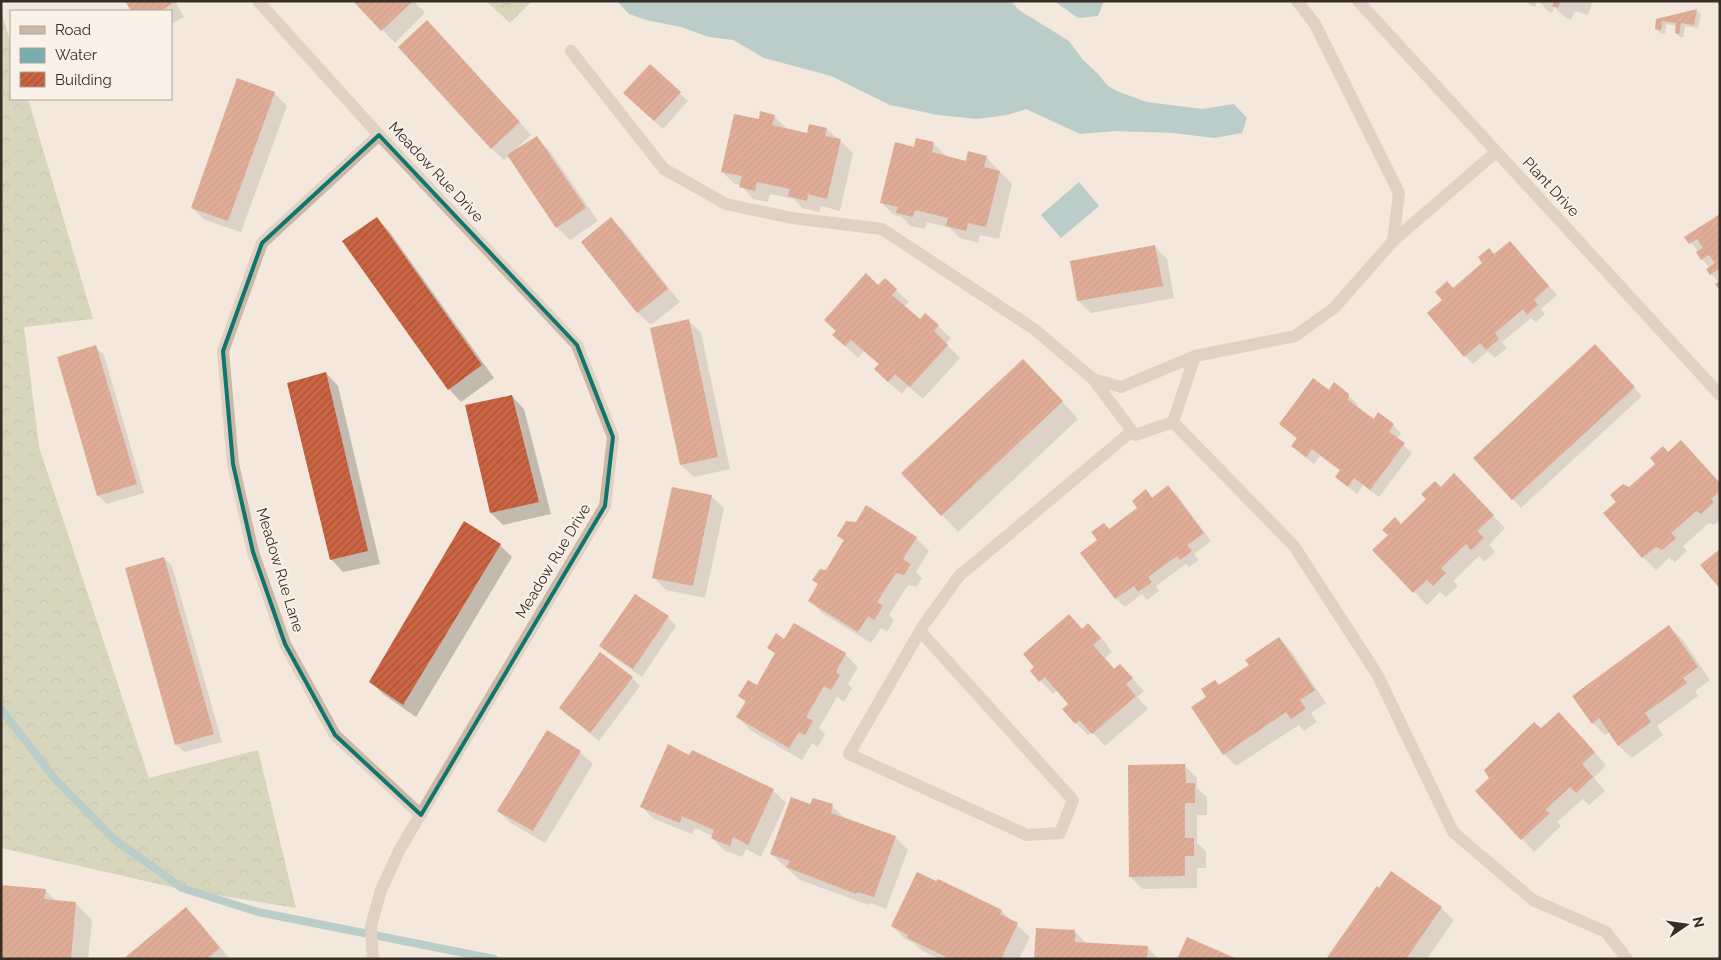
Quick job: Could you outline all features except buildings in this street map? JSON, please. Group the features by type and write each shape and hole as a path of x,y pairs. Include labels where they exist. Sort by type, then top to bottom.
{"street":[{"name":"Meadow Rue Drive","path":"258,1 380,135 577,345 613,437 605,506 400,849 381,890 370,926 373,959"},
{"path":"1296,1 1315,24 1399,193 1394,241"},
{"name":"Plant Drive","path":"1358,1 1720,396"},
{"path":"571,51 664,169 726,204 792,218 882,229 1034,329 1093,379 1135,435 1173,422"},
{"name":"Meadow Rue Lane","path":"380,135 262,243 223,351 233,464 254,552 285,644 335,735 421,815"},
{"path":"1093,379 1121,387 1195,356 1295,336 1334,308 1394,241 1496,152"},
{"path":"1173,422 1195,356"},
{"path":"1173,422 1294,546 1376,674 1453,832 1533,900 1606,932 1627,959"},
{"path":"920,631 1073,800 1060,833 1027,835 849,754 920,631 959,576 1132,430"}],"highlighted area":[{"path":"379,135 577,345 613,437 605,506 421,815 335,735 285,644 253,552 233,464 223,351 262,243"}],"green space":[{"path":"486,1 532,1 510,23"},
{"path":"1,10 10,41 10,100 28,100 93,319 24,327 39,447 149,778 258,750 296,908 180,889 1,848"}],"water":[{"path":"617,1 1011,1 1019,10 1069,41 1083,60 1108,86 1119,92 1147,102 1202,109 1234,104 1247,118 1242,133 1214,138 1173,133 1115,131 1080,134 1026,109 1007,115 977,119 938,115 890,105 831,76 764,58 733,40 709,37 681,27 646,20 629,14"},
{"path":"1054,1 1104,1 1098,16 1078,18"},
{"path":"1079,182 1099,206 1061,238 1041,215"}],"waterway":[{"path":"1,709 56,780 114,839 182,888 258,912 494,959"}]}
